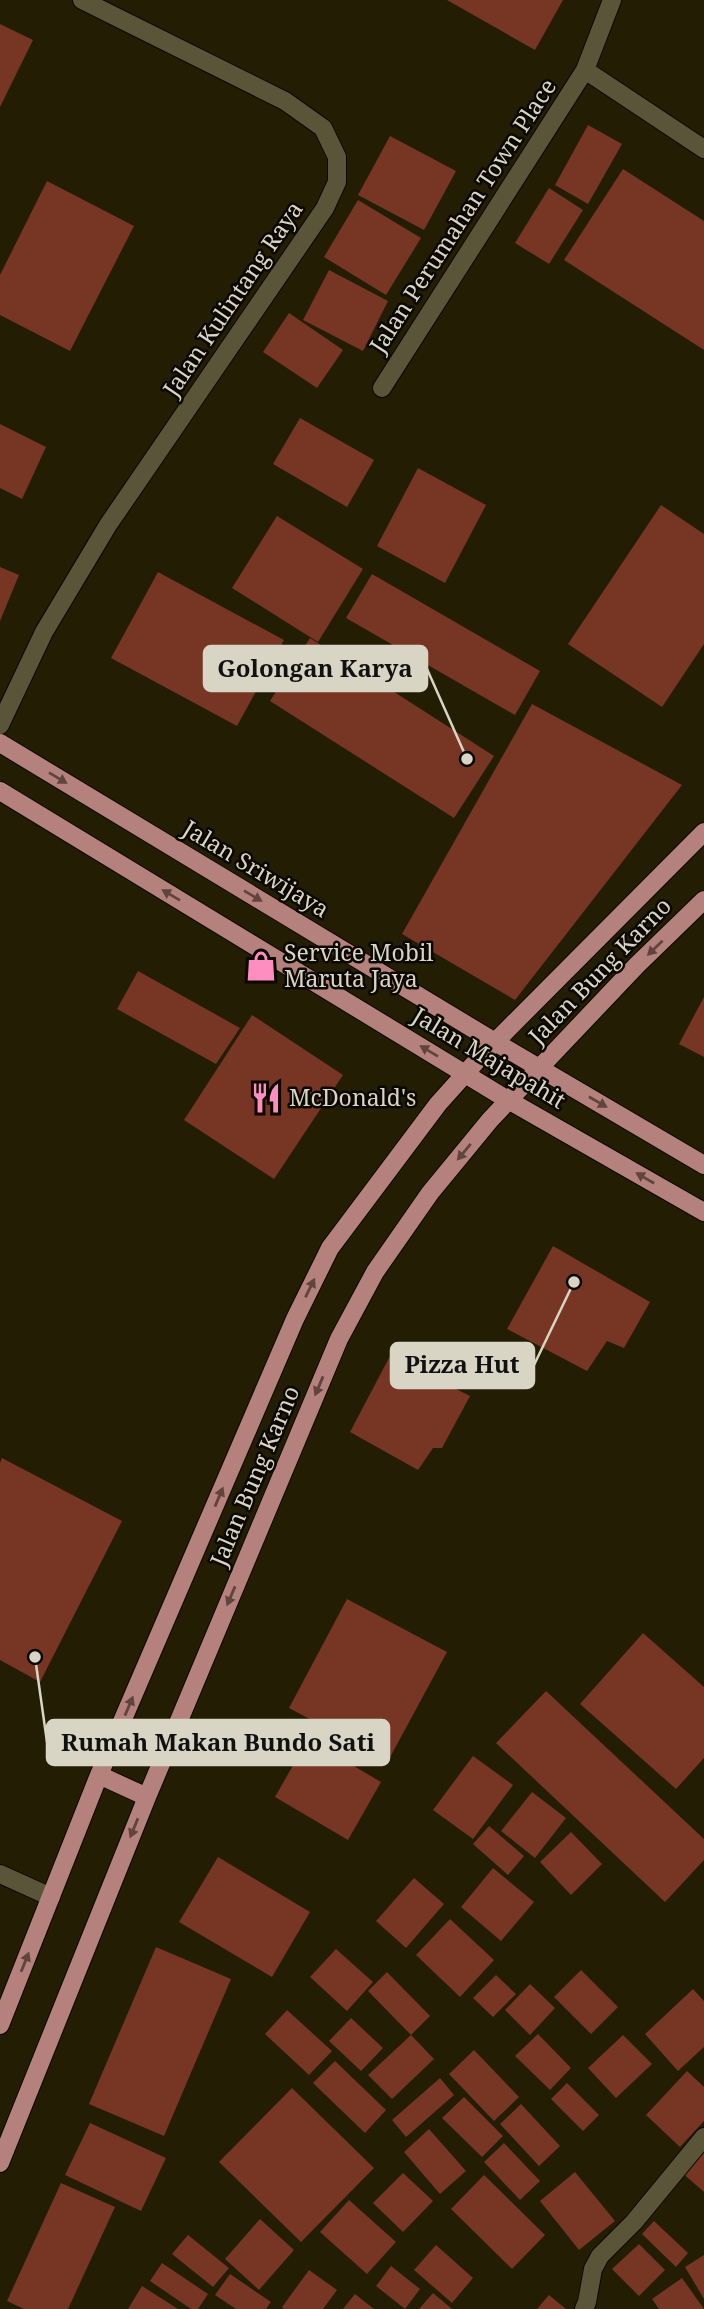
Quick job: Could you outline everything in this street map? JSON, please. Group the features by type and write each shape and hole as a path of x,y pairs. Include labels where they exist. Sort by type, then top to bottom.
{"main road":[{"name":"Jalan Sriwijaya","path":"0,743 704,1165"},
{"name":"Jalan Majapahit","path":"0,791 508,1100 704,1212"},
{"path":"0,2025 99,1775 290,1331 330,1248 415,1134 465,1073 704,832"},
{"name":"Jalan Bung Karno","path":"0,2163 147,1797 339,1339 375,1272 430,1193 508,1100 637,965 704,900"},
{"path":"99,1775 147,1797"}],"street":[{"name":"Jalan Kulintang Raya","path":"0,725 44,632 108,526 325,208 337,181 337,157 323,128 285,101 82,0"},
{"name":"Jalan Perumahan Town Place","path":"382,388 585,70 612,0"},
{"name":"Jalan Perumahan Town Place","path":"585,70 704,149"},
{"path":"0,1874 51,1896"},
{"path":"584,2309 593,2269 600,2256 634,2222 704,2137"}],"building":[{"path":"447,0 563,0 535,50"},
{"path":"0,24 33,40 0,107"},
{"path":"588,125 622,144 588,204 555,185"},
{"path":"390,136 456,171 424,230 358,195"},
{"path":"623,169 704,221 704,350 564,260"},
{"path":"47,181 134,226 70,351 0,315 0,275"},
{"path":"549,188 583,210 549,264 515,243"},
{"path":"358,200 421,238 386,295 324,257"},
{"path":"329,270 388,301 363,351 303,320"},
{"path":"289,313 343,350 317,388 263,352"},
{"path":"300,418 374,460 347,507 273,464"},
{"path":"0,424 46,447 22,499 0,488"},
{"path":"418,468 486,505 445,583 377,546"},
{"path":"661,505 704,534 704,644 662,707 568,644"},
{"path":"277,516 363,569 318,642 232,588"},
{"path":"0,567 19,575 0,621"},
{"path":"158,572 284,640 237,726 111,658"},
{"path":"372,574 540,671 515,715 346,618"},
{"path":"310,638 494,756 454,818 270,701"},
{"path":"532,704 682,785 515,1000 402,934"},
{"path":"138,971 240,1028 216,1064 117,1009"},
{"path":"704,997 704,1057 679,1044"},
{"path":"252,1015 343,1075 274,1179 184,1120"},
{"path":"553,1246 650,1302 624,1348 607,1341 587,1371 507,1329"},
{"path":"390,1356 470,1396 442,1448 433,1448 418,1470 350,1432"},
{"path":"2,1458 122,1521 40,1682 0,1660"},
{"path":"347,1599 447,1652 388,1761 289,1708"},
{"path":"643,1633 704,1687 704,1758 676,1789 580,1704"},
{"path":"546,1691 704,1839 704,1860 665,1902 496,1743"},
{"path":"308,1739 381,1782 348,1840 275,1797"},
{"path":"473,1756 513,1785 473,1839 433,1810"},
{"path":"532,1792 566,1818 535,1858 501,1831"},
{"path":"489,1826 524,1856 508,1875 473,1844"},
{"path":"571,1832 602,1864 571,1895 540,1862"},
{"path":"218,1857 310,1912 272,1977 179,1922"},
{"path":"493,1868 534,1902 501,1941 461,1907"},
{"path":"414,1878 444,1904 406,1948 376,1921"},
{"path":"450,1919 494,1960 460,1997 416,1955"},
{"path":"156,1947 231,1979 164,2136 89,2104"},
{"path":"336,1949 373,1982 347,2011 310,1977"},
{"path":"581,1970 618,2007 591,2034 554,1997"},
{"path":"387,1972 430,2016 411,2035 368,1991"},
{"path":"496,1975 516,1994 493,2017 473,1998"},
{"path":"530,1984 555,2008 530,2035 505,2010"},
{"path":"693,1989 704,2001 704,2047 678,2071 645,2034"},
{"path":"287,2010 332,2051 309,2075 265,2034"},
{"path":"351,2018 383,2048 361,2071 329,2041"},
{"path":"538,2034 571,2068 550,2090 515,2056"},
{"path":"411,2035 434,2059 392,2099 368,2075"},
{"path":"623,2035 652,2064 616,2098 588,2068"},
{"path":"474,2050 519,2097 494,2121 449,2074"},
{"path":"335,2061 386,2110 365,2133 313,2083"},
{"path":"687,2071 704,2087 704,2121 680,2147 646,2115"},
{"path":"440,2078 454,2095 406,2137 392,2120"},
{"path":"567,2083 599,2115 583,2131 551,2099"},
{"path":"292,2088 374,2168 301,2242 219,2162"},
{"path":"464,2097 503,2136 482,2157 442,2118"},
{"path":"521,2104 560,2146 539,2166 500,2124"},
{"path":"90,2123 166,2158 141,2211 65,2175"},
{"path":"429,2129 466,2171 440,2194 404,2152"},
{"path":"504,2143 540,2181 520,2200 484,2162"},
{"path":"704,2144 704,2192 680,2171"},
{"path":"575,2172 615,2221 579,2250 540,2201"},
{"path":"403,2173 433,2201 403,2232 373,2203"},
{"path":"484,2175 545,2235 512,2269 451,2209"},
{"path":"61,2183 115,2207 68,2309 24,2309 7,2301"},
{"path":"349,2200 396,2242 367,2274 320,2232"},
{"path":"260,2219 294,2250 259,2290 225,2259"},
{"path":"654,2221 688,2253 676,2267 642,2234"},
{"path":"188,2235 229,2268 213,2287 172,2254"},
{"path":"639,2244 665,2270 639,2296 612,2269"},
{"path":"436,2245 473,2278 452,2303 414,2270"},
{"path":"704,2255 704,2299 685,2267"},
{"path":"162,2263 208,2294 198,2309 191,2309 150,2281"},
{"path":"391,2266 420,2289 405,2309 376,2286"},
{"path":"309,2270 337,2290 323,2309 284,2309 282,2307"},
{"path":"230,2274 271,2302 266,2309 236,2309 215,2295"},
{"path":"682,2278 704,2309 659,2309 652,2299"},
{"path":"142,2286 178,2309 128,2309"},
{"path":"433,2293 452,2309 419,2309"},
{"path":"355,2294 374,2309 343,2309"},
{"path":"549,2295 566,2309 537,2309"}],"place":[{"name":"Golongan Karya","path":"467,759"},
{"name":"Service Mobil Maruta Jaya","path":"261,966"},
{"name":"McDonald's","path":"266,1098"},
{"name":"Pizza Hut","path":"574,1282"},
{"name":"Rumah Makan Bundo Sati","path":"35,1657"}]}
